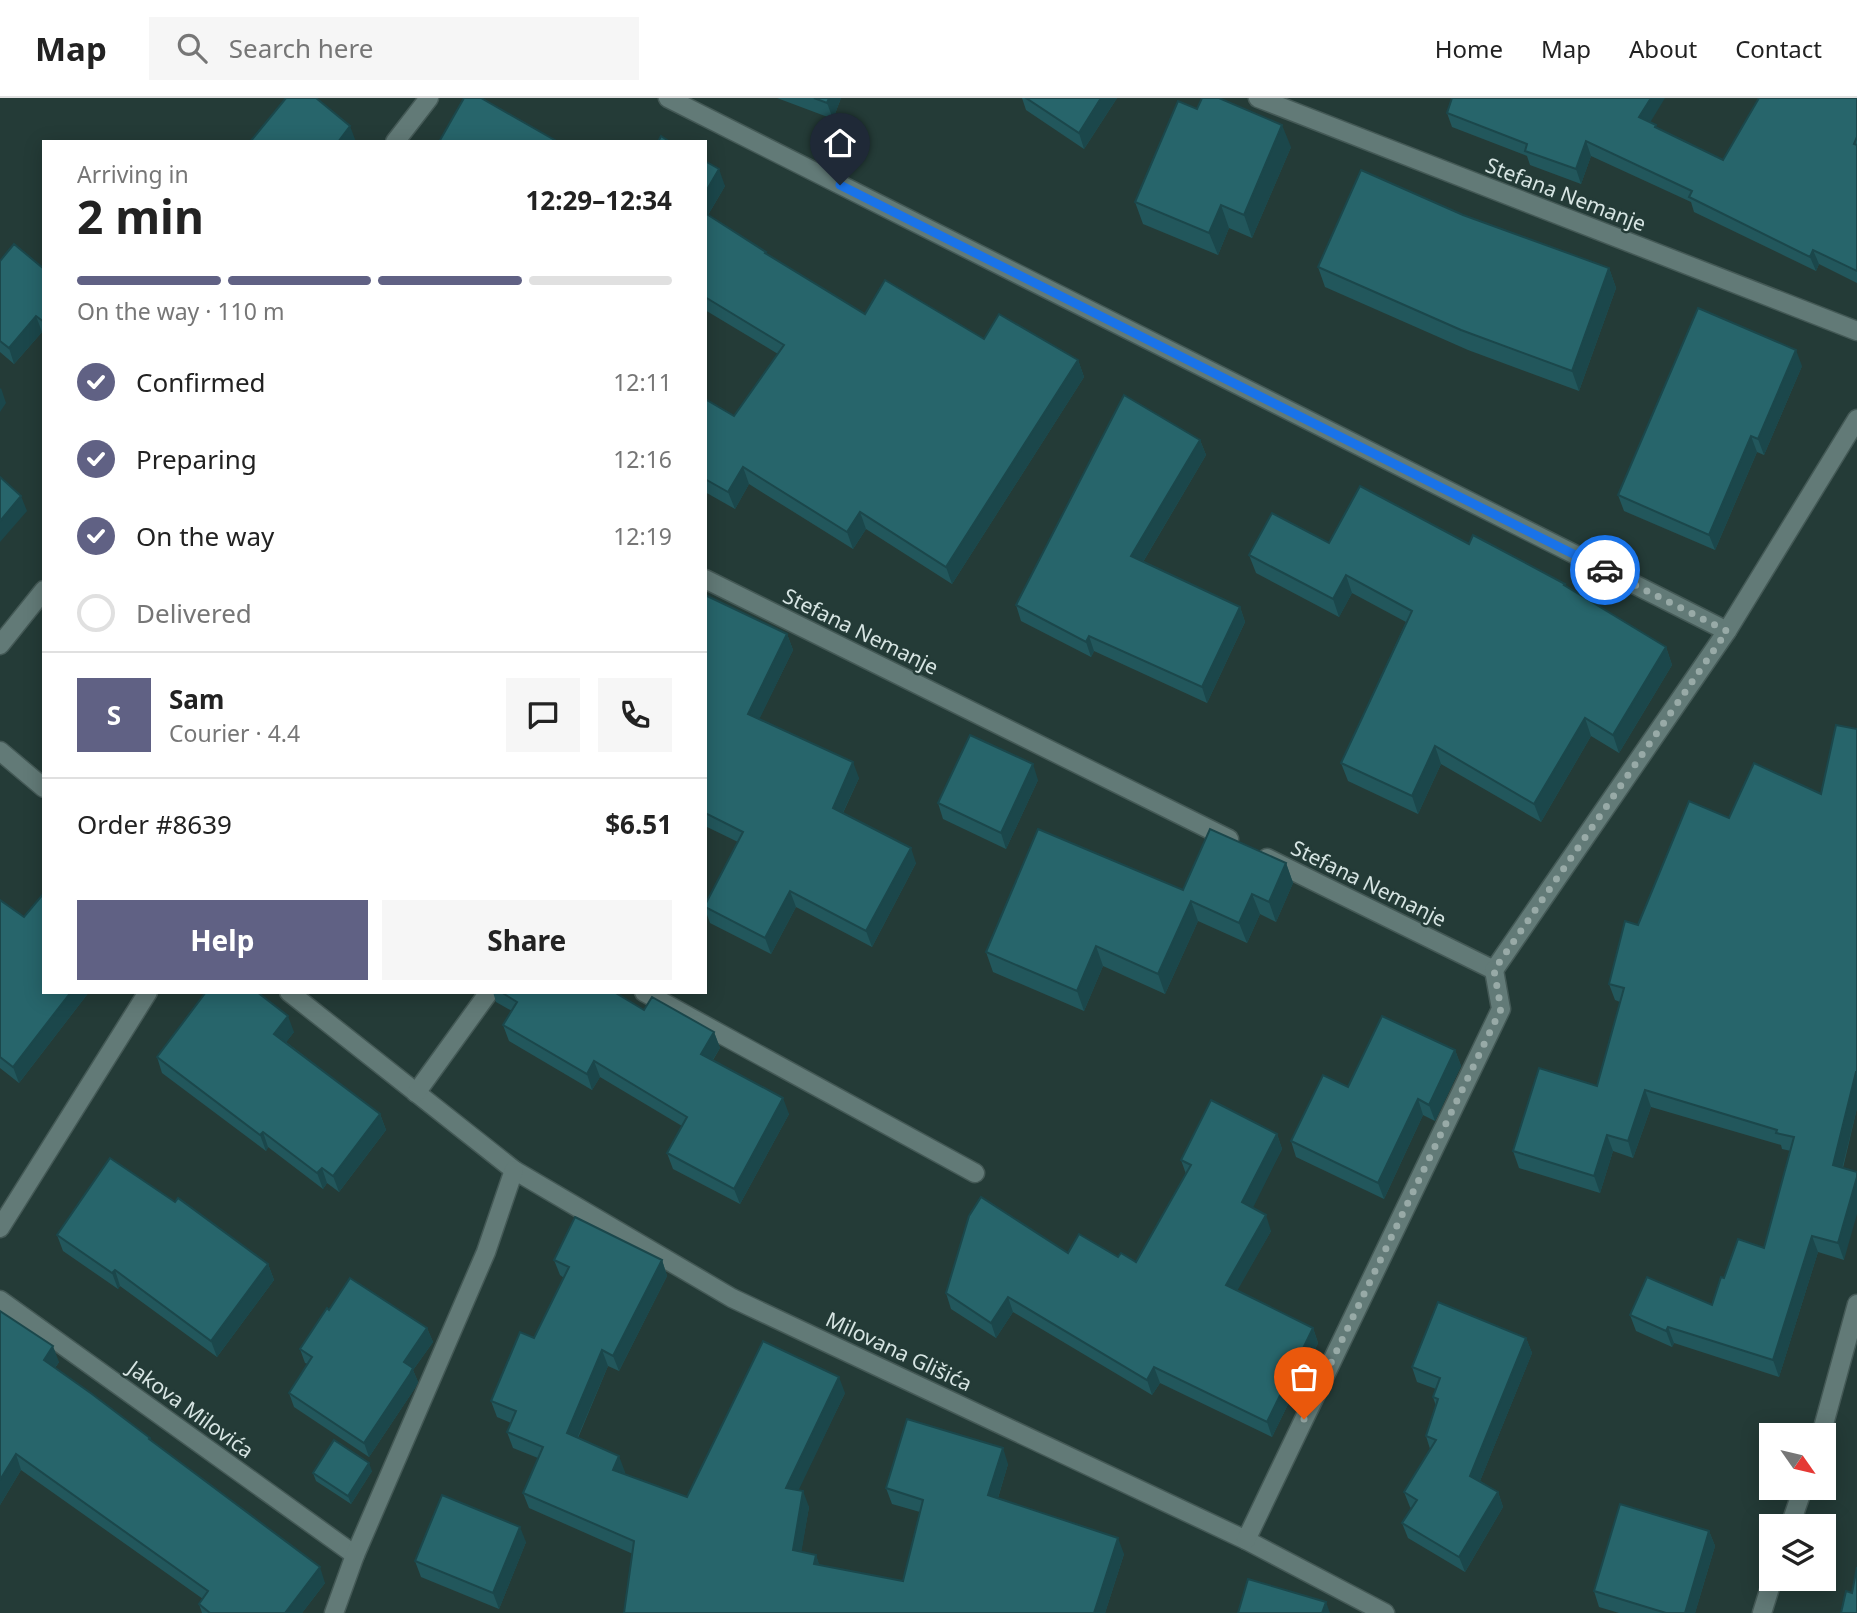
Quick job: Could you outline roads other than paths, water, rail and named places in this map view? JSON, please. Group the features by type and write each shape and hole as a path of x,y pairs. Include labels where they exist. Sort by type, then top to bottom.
{"street":[{"path":"397,140 429,98"},
{"path":"668,98 1727,631"},
{"name":"Stefana Nemanje","path":"1258,98 1857,331"},
{"path":"1247,1540 1501,1009 1494,970 1727,631 1857,419"},
{"name":"Stefana Nemanje","path":"707,580 1494,970"},
{"path":"0,645 42,592"},
{"path":"0,751 42,786"},
{"path":"0,1228 147,994"},
{"name":"Milovana Glišića","path":"292,994 514,1170 732,1298 1247,1540 1385,1613"},
{"path":"416,1093 488,994"},
{"path":"648,994 975,1173"},
{"path":"334,1613 355,1555 486,1251 514,1170"},
{"name":"Jakova Milovića","path":"0,1300 355,1555"},
{"path":"1824,1423 1857,1304"},
{"path":"1762,1613 1769,1591"}]}
